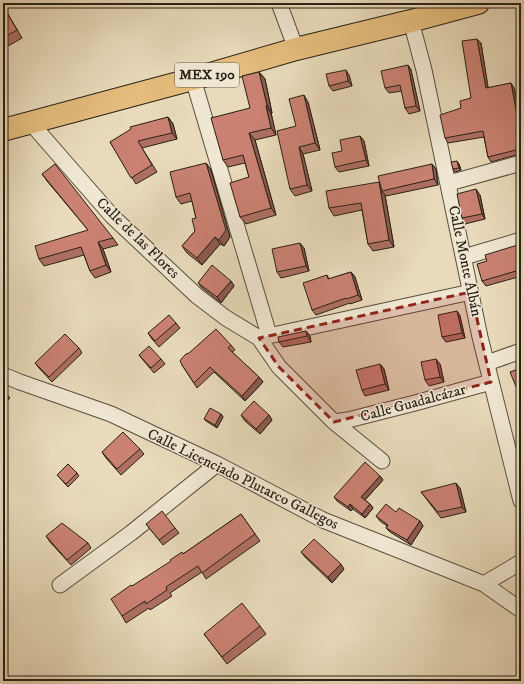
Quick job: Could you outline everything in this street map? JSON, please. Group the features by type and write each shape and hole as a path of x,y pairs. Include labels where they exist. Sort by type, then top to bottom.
{"main road":[{"name":"MEX 190","path":"3,130 193,79 296,49 478,3"}],"street":[{"path":"279,3 296,49"},
{"name":"Calle Monte Albán","path":"411,21 424,70 449,183 480,337 492,382 516,455 521,501"},
{"name":"Calle de las Flores","path":"193,79 264,336 279,367 334,422 382,461"},
{"name":"Calle de las Flores","path":"30,122 112,216 197,296 226,318 264,336"},
{"path":"449,183 521,163"},
{"path":"464,257 521,240"},
{"path":"264,336 471,292"},
{"path":"487,362 521,351"},
{"name":"Calle Licenciado Plutarco Gallegos","path":"3,375 111,414 218,464 323,520 484,584 521,610"},
{"name":"Calle Guadalcázar","path":"334,422 348,420 492,382"},
{"path":"60,585 131,533 218,464"},
{"path":"484,584 521,562"}],"highlighted area":[{"path":"471,292 491,382 334,422 279,367 259,338"}],"building":[{"path":"3,6 17,30 3,38"},
{"path":"477,39 486,88 511,83 518,120 521,119 521,150 488,157 483,131 445,138 440,115 461,108 460,101 471,98 462,41"},
{"path":"408,65 416,106 405,108 400,85 385,88 381,71"},
{"path":"346,70 348,81 329,86 326,74"},
{"path":"259,72 271,128 249,133 271,208 240,217 230,183 249,177 243,155 223,160 211,118 250,108 242,76"},
{"path":"304,95 315,143 299,147 307,185 290,189 277,131 296,126 289,99"},
{"path":"168,117 172,133 138,141 152,165 131,178 110,142 131,129 130,127"},
{"path":"360,136 366,160 335,167 332,153 342,151 340,140"},
{"path":"457,161 459,168 453,169 451,162"},
{"path":"206,163 226,230 219,240 215,237 197,258 182,246 195,231 192,219 196,218 190,193 176,197 170,172"},
{"path":"55,164 113,238 98,242 106,265 90,271 81,247 39,259 35,246 88,230 42,174"},
{"path":"432,164 434,179 382,191 378,176"},
{"path":"379,182 389,240 368,244 361,203 329,208 326,191"},
{"path":"476,189 482,214 462,218 457,194"},
{"path":"300,243 306,266 277,272 272,249"},
{"path":"521,244 521,288 516,271 482,281 477,264 487,261 485,255"},
{"path":"212,265 231,281 217,297 198,283"},
{"path":"351,272 358,295 312,310 303,283 327,275 328,279"},
{"path":"457,311 462,333 442,337 438,315"},
{"path":"169,315 176,323 155,341 148,333"},
{"path":"216,329 231,345 228,348 259,377 242,396 210,367 194,383 180,361 186,354"},
{"path":"306,331 307,336 279,342 278,337"},
{"path":"65,334 79,348 49,377 35,363"},
{"path":"149,346 161,359 151,368 139,355"},
{"path":"436,359 440,377 425,380 421,362"},
{"path":"380,364 385,384 362,390 356,370"},
{"path":"521,368 521,396 520,396 510,372"},
{"path":"3,389 6,393 3,396"},
{"path":"254,401 269,415 256,429 241,415"},
{"path":"210,408 221,414 215,425 204,419"},
{"path":"123,432 140,449 117,469 102,452"},
{"path":"365,462 380,476 361,497 370,504 362,514 350,504 348,507 334,497"},
{"path":"68,464 77,473 66,484 57,475"},
{"path":"456,483 462,507 438,512 421,492"},
{"path":"386,504 396,512 399,508 420,521 407,540 386,528 388,525 376,516"},
{"path":"162,511 175,528 159,540 146,524"},
{"path":"241,514 255,534 202,573 198,566 166,587 167,590 146,604 145,601 122,616 111,599 171,561 170,560 182,552 183,554"},
{"path":"62,523 88,543 67,560 46,536"},
{"path":"314,539 341,564 328,577 301,552"},
{"path":"242,603 260,626 222,657 204,634"}]}
